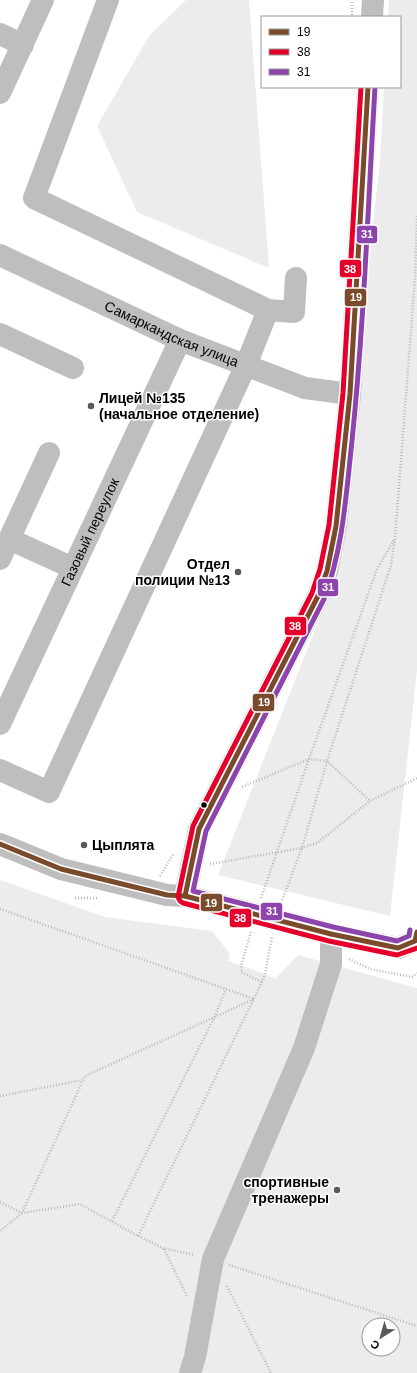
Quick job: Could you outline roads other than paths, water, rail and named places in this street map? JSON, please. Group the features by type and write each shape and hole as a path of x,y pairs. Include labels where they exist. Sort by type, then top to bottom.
{"street":[{"path":"0,92 43,0"},
{"path":"108,0 34,198 268,310 294,312 296,278"},
{"path":"372,0 372,16"},
{"path":"0,34 23,45"},
{"path":"176,896 199,829 318,596 327,571 336,526 350,394 368,88"},
{"name":"Самаркандская улица","path":"0,255 180,340 305,388 350,394"},
{"path":"0,770 49,792 246,365 268,310"},
{"path":"0,334 73,368"},
{"name":"Газовый переулок","path":"0,724 180,340"},
{"path":"0,559 49,453"},
{"path":"9,539 73,568"},
{"path":"0,844 61,869 266,917 331,934 398,948 416,939"},
{"path":"190,1373 195,1357 213,1259 304,1048 331,964 331,934"}],"place":[{"name":"Лицей №135 (начальное отделение)","path":"91,406"},
{"name":"Отдел полиции №13","path":"238,572"},
{"name":"Цыплята","path":"84,845"},
{"name":"спортивные тренажеры","path":"337,1190"}]}
